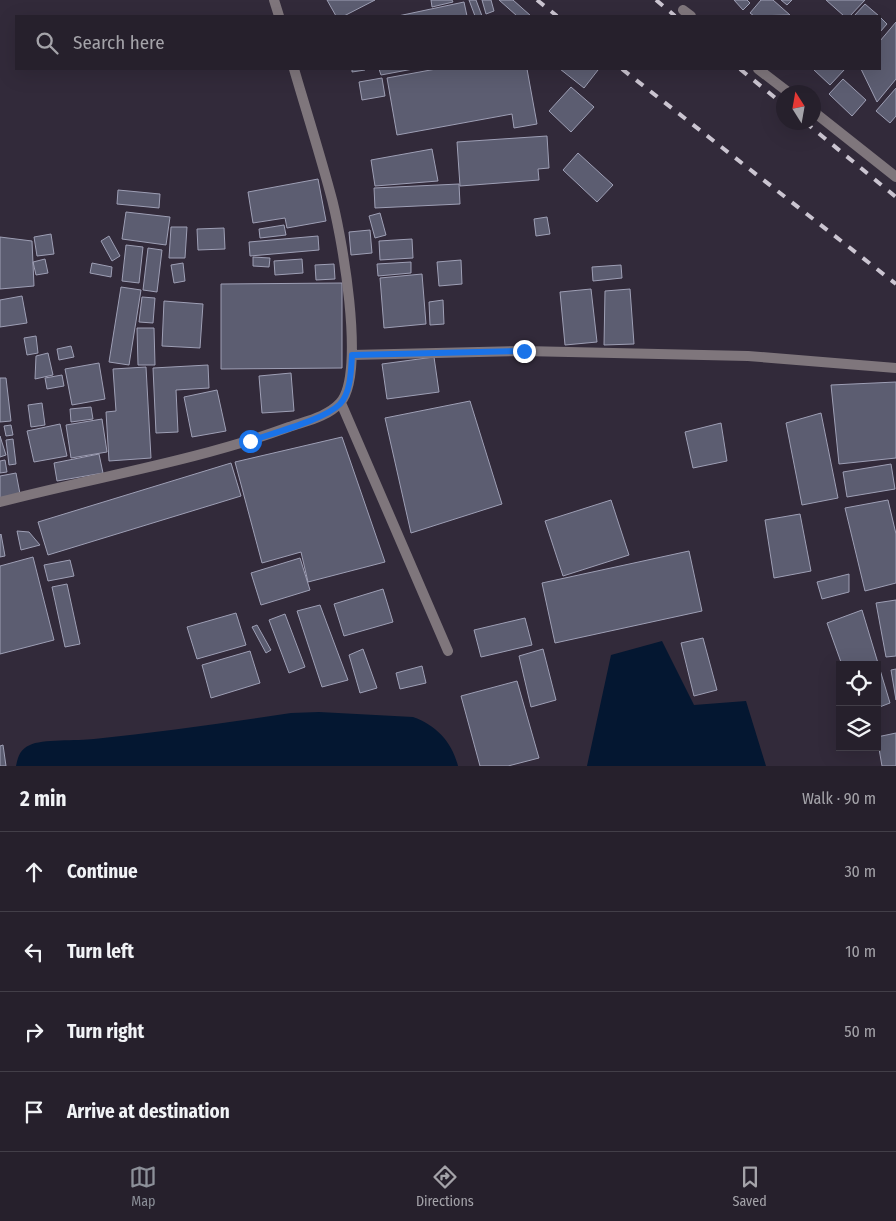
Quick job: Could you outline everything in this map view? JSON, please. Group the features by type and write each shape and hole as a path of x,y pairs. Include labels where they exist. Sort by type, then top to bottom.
{"street":[{"path":"274,0 279,15"},
{"path":"0,502 250,441 325,414 341,403 349,383 352,355 345,268 331,194 294,70"},
{"path":"759,70 779,85"},
{"path":"821,118 896,177"},
{"path":"352,355 524,351 718,355 896,368"},
{"path":"341,403 448,651"}],"water":[{"path":"662,641 694,705 746,701 766,766 587,766 611,655"},
{"path":"319,712 413,717 421,720 436,730 447,742 452,749 458,766 16,766 22,751 35,743 94,739 291,713"}],"building":[{"path":"327,0 375,0 346,15 335,15"},
{"path":"431,0 452,0 453,2 432,7"},
{"path":"469,0 476,0 482,15 475,15"},
{"path":"482,0 491,0 494,11 486,14"},
{"path":"499,0 513,0 530,15 516,15"},
{"path":"734,0 747,0 750,3 743,10"},
{"path":"761,0 773,0 790,15 753,15 750,13"},
{"path":"781,0 792,0 787,5"},
{"path":"826,0 865,0 851,15 843,15"},
{"path":"464,2 467,15 403,15"},
{"path":"865,4 878,15 855,15"},
{"path":"881,18 887,24 881,31"},
{"path":"896,22 896,79 877,102 861,70 881,70 881,40"},
{"path":"379,70 408,70 381,75"},
{"path":"431,70 527,70 537,124 514,128 512,114 397,135 387,78"},
{"path":"561,70 598,70 584,88"},
{"path":"814,70 844,70 830,85"},
{"path":"382,78 385,96 362,100 359,82"},
{"path":"843,79 866,100 852,116 829,94"},
{"path":"571,87 594,107 571,132 549,111"},
{"path":"896,88 896,116 890,123 876,111"},
{"path":"547,136 549,168 538,169 539,180 460,186 457,142"},
{"path":"432,149 438,181 375,186 371,160"},
{"path":"578,153 613,185 597,202 563,170"},
{"path":"318,179 326,221 287,228 285,218 253,223 248,192"},
{"path":"459,184 460,204 375,208 374,188"},
{"path":"118,190 160,194 159,208 117,204"},
{"path":"126,212 170,217 166,245 122,239"},
{"path":"380,213 386,235 375,238 369,216"},
{"path":"547,217 550,234 536,236 534,219"},
{"path":"284,225 286,235 260,238 259,229"},
{"path":"171,227 187,227 185,258 169,258"},
{"path":"224,228 225,249 198,250 197,229"},
{"path":"370,230 372,253 351,255 349,232"},
{"path":"51,234 54,254 37,256 34,237"},
{"path":"109,236 120,256 112,261 101,241"},
{"path":"318,236 319,250 250,256 249,242"},
{"path":"0,237 32,241 34,286 0,289"},
{"path":"412,239 413,258 380,260 379,241"},
{"path":"126,245 143,247 139,283 122,281"},
{"path":"148,248 162,250 157,292 143,290"},
{"path":"253,257 270,258 269,267 253,266"},
{"path":"45,259 48,273 36,275 33,262"},
{"path":"302,259 303,273 275,275 274,261"},
{"path":"461,260 462,284 439,286 437,262"},
{"path":"411,262 411,273 378,276 377,264"},
{"path":"92,263 112,267 111,277 90,273"},
{"path":"183,263 185,281 174,283 171,265"},
{"path":"334,264 335,279 316,280 315,265"},
{"path":"621,265 622,278 593,281 592,267"},
{"path":"422,274 426,324 384,328 380,278"},
{"path":"342,283 342,368 221,369 221,284"},
{"path":"121,287 141,290 129,365 109,362"},
{"path":"591,289 597,342 565,345 560,292"},
{"path":"630,289 634,344 604,345 605,291"},
{"path":"22,296 27,323 0,327 0,300"},
{"path":"142,297 155,298 153,323 139,322"},
{"path":"443,300 444,324 430,325 429,302"},
{"path":"164,301 203,304 200,348 162,346"},
{"path":"137,328 154,328 155,365 138,365"},
{"path":"36,336 38,353 27,355 24,338"},
{"path":"71,346 74,357 59,360 57,349"},
{"path":"48,353 53,375 35,379 36,356"},
{"path":"434,357 439,392 387,399 382,364"},
{"path":"99,363 105,399 72,405 65,369"},
{"path":"208,365 209,388 176,390 178,432 156,433 153,368"},
{"path":"146,367 151,458 109,461 106,412 116,411 113,369"},
{"path":"291,373 294,411 262,413 259,376"},
{"path":"62,375 64,386 47,389 45,378"},
{"path":"0,378 6,378 11,421 0,422"},
{"path":"896,382 896,458 839,464 831,385"},
{"path":"217,390 226,431 192,437 184,397"},
{"path":"470,401 502,504 411,533 385,418"},
{"path":"42,403 45,425 31,427 28,405"},
{"path":"91,407 93,419 71,422 70,409"},
{"path":"821,413 838,498 802,505 786,423"},
{"path":"102,419 107,452 71,458 66,425"},
{"path":"721,423 727,461 693,468 685,432"},
{"path":"60,424 67,456 34,462 27,431"},
{"path":"11,425 13,435 6,436 4,426"},
{"path":"0,436 6,455 0,457"},
{"path":"342,437 385,562 308,582 301,552 262,563 235,462"},
{"path":"13,439 16,464 9,465 6,440"},
{"path":"99,454 103,473 57,481 54,463"},
{"path":"5,460 7,472 0,473 0,461"},
{"path":"231,463 241,496 48,555 38,522"},
{"path":"891,464 895,489 847,497 843,472"},
{"path":"16,473 20,494 0,498 0,476"},
{"path":"611,500 629,555 563,576 545,521"},
{"path":"888,500 896,534 896,583 865,591 845,508"},
{"path":"800,514 811,571 774,578 765,520"},
{"path":"17,531 29,532 40,545 21,550"},
{"path":"0,535 5,556 0,557"},
{"path":"689,551 702,611 555,643 542,583"},
{"path":"33,557 54,640 0,654 0,566"},
{"path":"300,558 310,590 261,605 251,573"},
{"path":"70,560 74,576 48,581 44,565"},
{"path":"849,574 849,592 822,599 817,582"},
{"path":"67,584 80,644 65,647 52,587"},
{"path":"383,589 393,622 344,636 334,604"},
{"path":"896,600 896,656 886,657 876,603"},
{"path":"320,605 348,680 322,687 297,611"},
{"path":"862,610 877,661 841,661 827,623"},
{"path":"236,613 246,645 197,659 187,627"},
{"path":"285,614 305,667 289,673 269,620"},
{"path":"525,618 532,645 481,657 474,630"},
{"path":"257,625 271,650 266,653 252,627"},
{"path":"703,638 717,690 694,696 681,643"},
{"path":"363,649 377,688 360,693 349,655"},
{"path":"543,649 556,700 531,707 519,656"},
{"path":"250,651 260,683 211,698 202,665"},
{"path":"422,666 426,683 400,689 396,673"},
{"path":"896,669 896,700 891,670"},
{"path":"881,673 890,703 881,706"},
{"path":"517,681 539,758 508,766 480,766 461,696"},
{"path":"896,733 896,766 882,766 879,751 881,751 881,736"},
{"path":"3,745 6,766 0,766 0,746"}],"railway":[{"path":"537,0 556,15"},
{"path":"656,0 674,15"},
{"path":"623,70 896,284"},
{"path":"741,70 776,98"},
{"path":"815,130 896,197"}],"route":[{"path":"250,441 325,414 341,403 349,383 352,355 524,351"}]}
